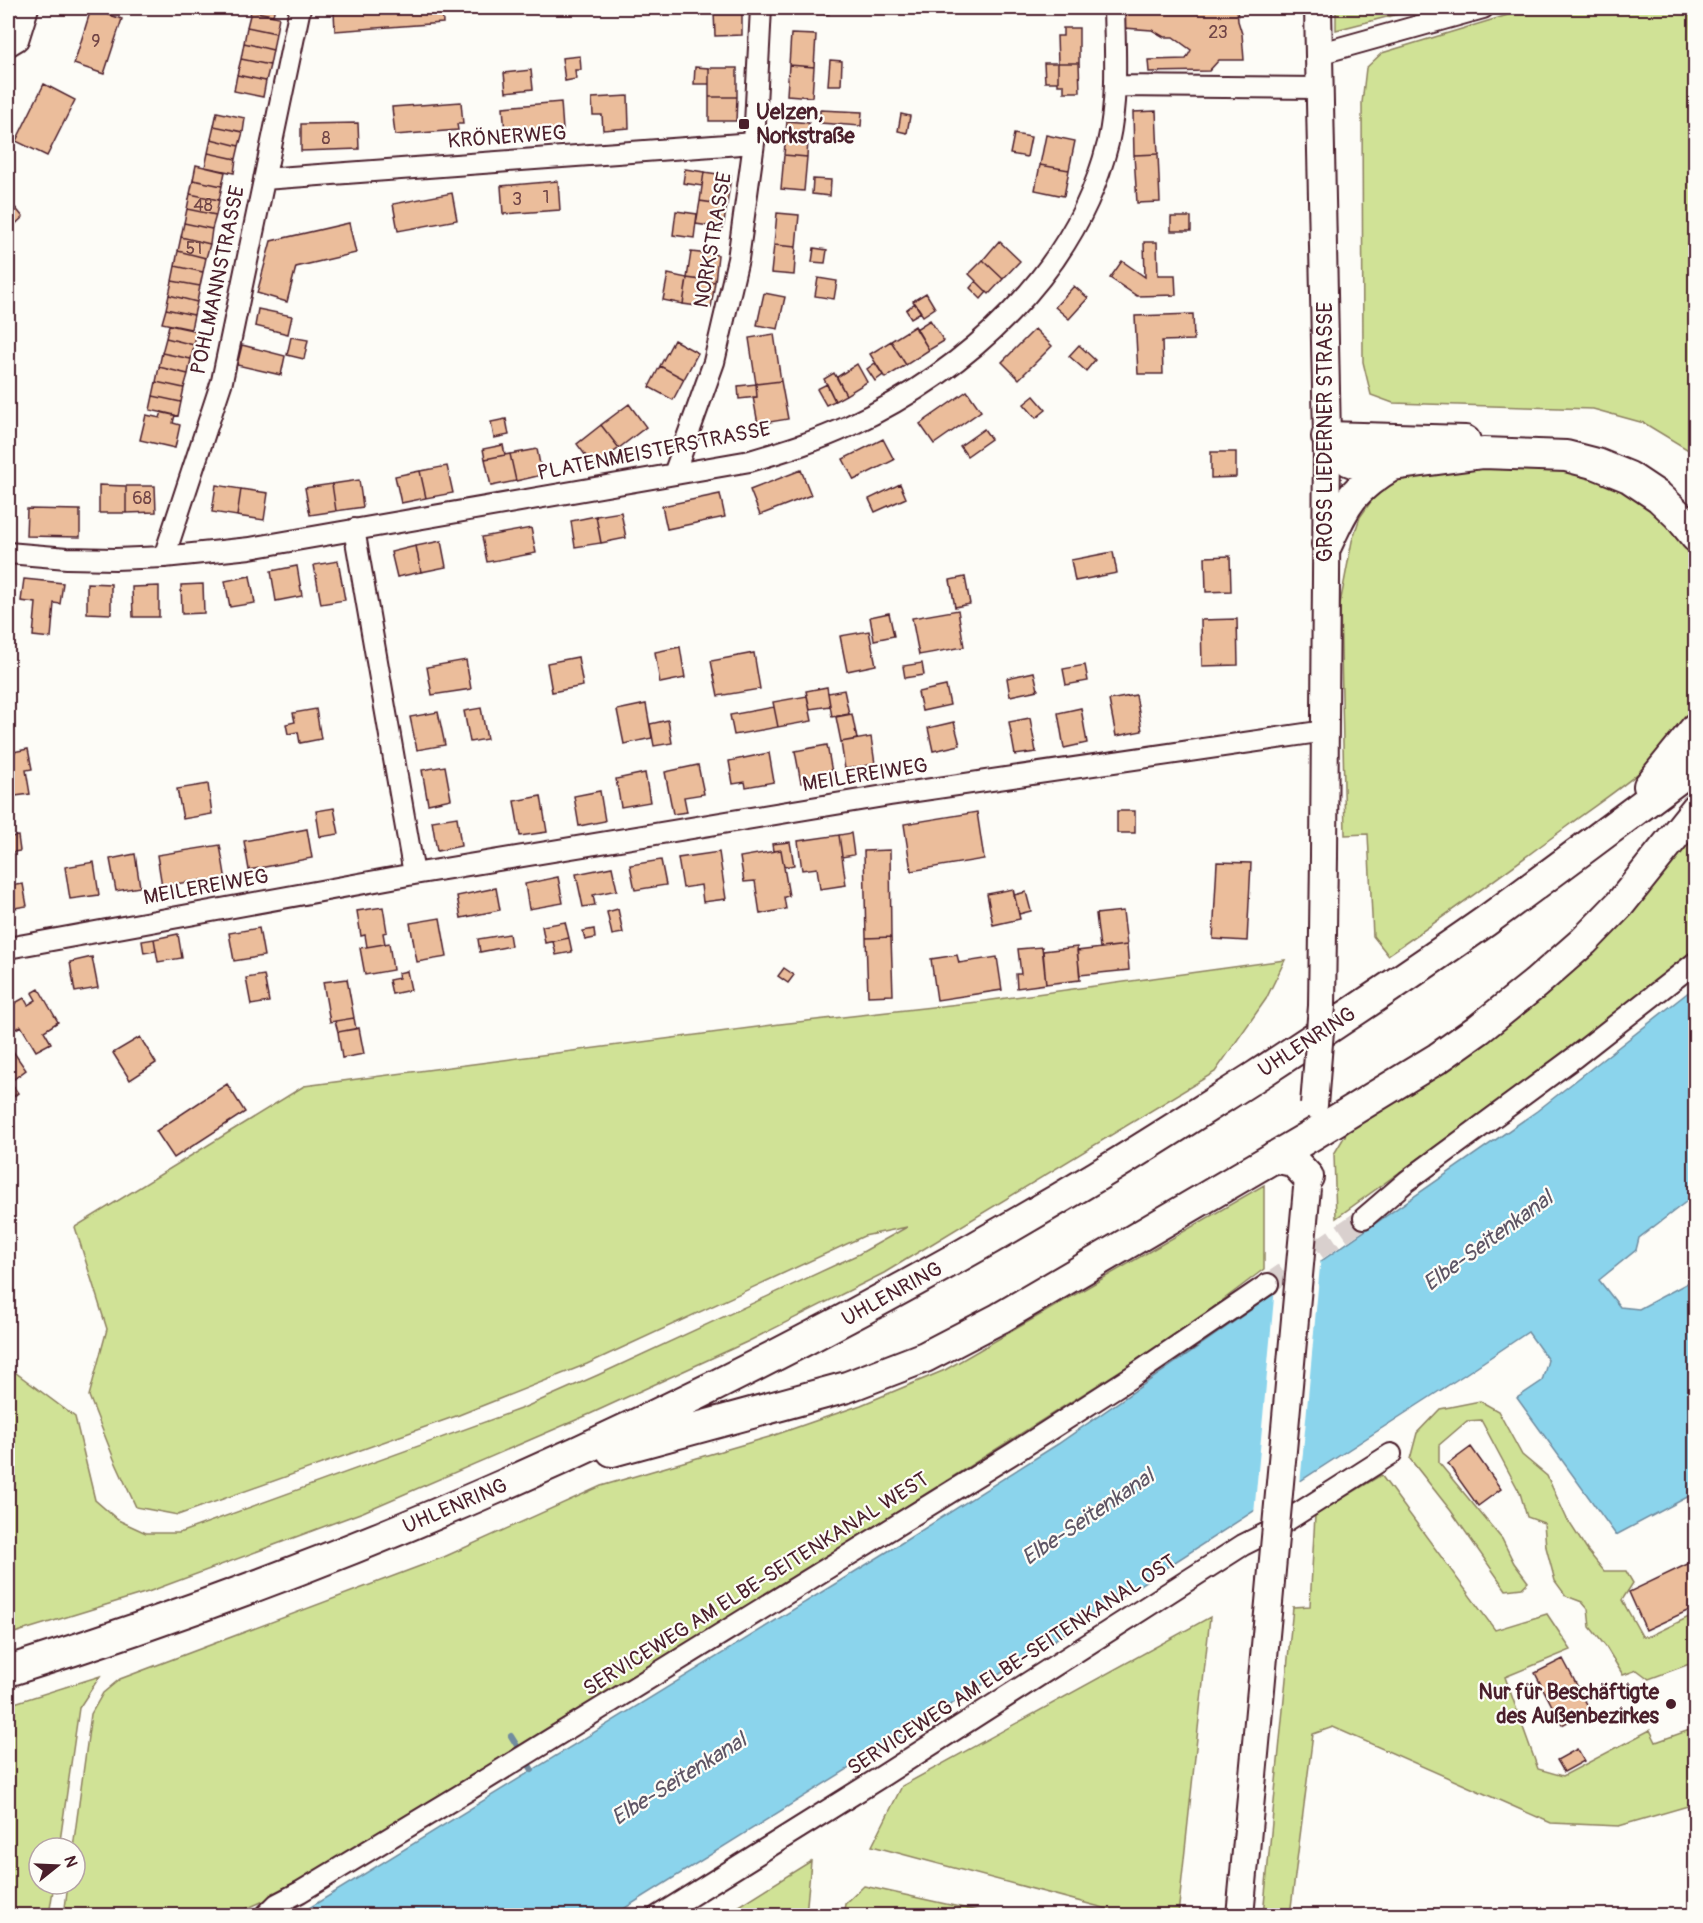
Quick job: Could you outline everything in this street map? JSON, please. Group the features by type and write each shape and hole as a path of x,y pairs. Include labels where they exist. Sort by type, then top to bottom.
{"highway":[{"path":"1328,437 1350,461 1363,466 1393,465 1482,453 1566,456 1597,464 1629,477 1659,496 1695,537"},
{"path":"1328,437 1511,441 1568,447 1623,461 1668,484 1695,505"},
{"path":"1327,544 1344,507 1353,495 1393,465"},
{"path":"1621,820 1695,728"},
{"name":"UHLENRING","path":"8,1671 156,1623 294,1572 420,1521 544,1467 782,1353 993,1238 1178,1126 1407,976 1484,922 1695,765"},
{"path":"544,1467 628,1447 847,1387 925,1357 1000,1318 1312,1135 1438,1058 1479,1029 1584,941 1620,904 1695,809"},
{"path":"1274,1157 1293,1161 1307,1183"}],"main road":[{"name":"GROSS LIEDERNER STRASSE","path":"1240,1916 1322,1006 1328,437 1318,8"}],"street":[{"path":"8,46 18,40 28,8"},
{"name":"POHLMANNSTRASSE","path":"164,557 222,381 300,8"},
{"name":"NORKSTRASSE","path":"674,474 714,362 738,259 754,143 760,8"},
{"name":"PLATENMEISTERSTRASSE","path":"8,553 67,558 164,557 250,548 750,461 784,452 880,410 910,393 971,348 1000,322 1039,280 1080,220 1095,186 1108,141 1115,86 1114,8"},
{"path":"1318,54 1483,8"},
{"path":"1115,86 1319,88"},
{"name":"KRÖNERWEG","path":"264,178 754,143"},
{"path":"354,529 414,874"},
{"name":"MEILEREIWEG","path":"8,948 414,874 878,797 1325,731"},
{"path":"1364,1218 1407,1181 1575,1058 1695,962"},
{"name":"SERVICEWEG AM ELBE-SEITENKANAL WEST","path":"265,1916 277,1904 524,1756 1021,1448 1133,1376 1268,1284"},
{"name":"SERVICEWEG AM ELBE-SEITENKANAL OST","path":"658,1916 868,1786 1243,1545 1269,1532 1391,1454"}],"green space":[{"path":"449,8 592,8 449,15"},
{"path":"1336,8 1422,8 1336,30"},
{"path":"1531,8 1695,8 1695,454 1644,423 1593,409 1393,403 1371,395 1363,362 1362,103 1366,68 1382,53"},
{"path":"1571,466 1651,502 1684,542 1695,560 1695,702 1672,741 1640,772 1500,876 1388,955 1373,936 1368,834 1345,835 1340,604 1352,541 1360,517 1377,493 1399,479 1459,467"},
{"path":"1695,831 1695,950 1572,1048 1336,1218 1334,1154 1346,1134 1366,1114 1448,1066 1558,985 1614,928"},
{"path":"1285,960 1266,999 1215,1072 884,1273 749,1341 590,1414 363,1512 148,1592 8,1635 8,1367 75,1417 95,1500 118,1520 146,1533 179,1533 523,1408 859,1254 907,1227 864,1236 587,1364 459,1415 178,1515 136,1507 89,1396 107,1329 75,1227 304,1086 780,1024 977,1002"},
{"path":"1264,1185 1264,1269 1178,1334 536,1741 298,1886 232,1915 64,1916 66,1896 87,1896 87,1836 75,1836 91,1714 103,1693 120,1679 444,1557 601,1486 769,1437 861,1405 945,1370"},
{"path":"1480,1401 1498,1411 1522,1455 1547,1476 1567,1519 1604,1571 1626,1571 1633,1583 1622,1600 1642,1636 1650,1636 1695,1614 1695,1662 1649,1679 1637,1670 1623,1675 1606,1647 1590,1627 1588,1609 1582,1602 1566,1596 1555,1581 1546,1547 1544,1523 1527,1517 1520,1493 1481,1420 1467,1421 1439,1445 1439,1463 1502,1539 1514,1563 1528,1582 1522,1588 1506,1590 1451,1511 1410,1459 1417,1433 1440,1409"},
{"path":"1381,1475 1495,1630 1547,1614 1571,1650 1505,1677 1538,1769 1563,1776 1650,1730 1656,1742 1695,1728 1695,1804 1619,1826 1551,1823 1333,1727 1313,1734 1290,1915 1263,1915 1293,1607 1310,1606 1315,1515"},
{"path":"1210,1617 1178,1915 1130,1915 872,1846 902,1786"},
{"path":"100,1676 79,1708 61,1836 27,1836 27,1896 52,1896 49,1915 8,1915 8,1705"},
{"path":"811,1861 806,1915 725,1915"},
{"path":"864,1886 994,1915 843,1915 845,1904"}],"water":[{"name":"Elbe-Seitenkanal","path":"1695,987 1695,1195 1639,1238 1636,1250 1599,1280 1620,1307 1639,1309 1695,1279 1695,1493 1616,1535 1517,1398 1542,1381 1548,1360 1528,1332 1056,1639 614,1915 296,1916 1058,1444 1537,1111"}],"pier":[{"path":"1321,1255 1300,1485 1254,1514 1275,1287"}],"building":[{"path":"245,8 275,8 273,15 244,10"},
{"path":"390,8 442,8 443,23 335,31 334,12"},
{"path":"714,8 742,8 742,11 714,12"},
{"path":"797,8 829,8 829,14 797,14"},
{"path":"1237,8 1244,60 1219,60 1209,71 1149,72 1148,60 1186,59 1191,50 1173,37 1164,37 1152,30 1124,28 1122,14 1135,9"},
{"path":"91,9 122,19 104,74 74,64"},
{"path":"251,11 279,17 276,33 247,27"},
{"path":"742,11 742,35 715,36 714,12"},
{"path":"247,27 276,33 273,50 244,43"},
{"path":"1063,28 1079,28 1079,63 1058,63 1057,36 1063,36"},
{"path":"791,34 816,35 814,67 789,65"},
{"path":"244,43 273,50 270,65 241,59"},
{"path":"580,56 581,70 575,70 576,79 565,81 562,58"},
{"path":"241,59 270,65 266,81 237,75"},
{"path":"830,60 842,61 841,85 828,85"},
{"path":"1044,63 1058,63 1058,82 1045,82"},
{"path":"1058,63 1079,63 1080,92 1064,92 1064,85 1058,85"},
{"path":"789,65 814,67 812,97 787,95"},
{"path":"695,67 709,68 709,84 694,84"},
{"path":"709,68 737,68 737,97 709,97"},
{"path":"531,70 533,89 506,92 504,73"},
{"path":"237,75 266,81 263,97 234,91"},
{"path":"44,84 75,100 47,156 16,141"},
{"path":"628,96 629,128 603,130 602,115 593,115 592,98"},
{"path":"709,97 737,97 736,121 709,121"},
{"path":"461,102 463,124 457,124 458,130 395,135 392,107"},
{"path":"561,102 563,130 505,134 503,107"},
{"path":"820,110 862,112 861,126 820,123"},
{"path":"1156,111 1158,154 1134,155 1133,112"},
{"path":"217,112 245,118 243,132 214,126"},
{"path":"901,114 910,116 907,133 898,131"},
{"path":"787,121 809,123 807,157 784,155"},
{"path":"358,123 359,149 301,151 301,124"},
{"path":"214,126 243,132 239,146 211,139"},
{"path":"1014,134 1031,137 1027,157 1010,154"},
{"path":"1046,135 1075,141 1069,170 1040,165"},
{"path":"211,139 239,146 236,159 208,153"},
{"path":"208,153 236,159 234,173 205,167"},
{"path":"1158,154 1160,202 1137,203 1134,155"},
{"path":"784,155 807,157 804,191 781,189"},
{"path":"196,165 225,172 222,186 193,180"},
{"path":"1040,165 1069,170 1064,196 1035,190"},
{"path":"685,169 704,172 702,186 683,183"},
{"path":"704,172 731,176 727,205 700,201"},
{"path":"813,179 831,180 830,196 812,194"},
{"path":"193,180 222,186 219,200 190,194"},
{"path":"558,181 560,210 503,214 501,186"},
{"path":"452,193 457,220 398,231 393,204"},
{"path":"190,194 219,200 216,215 187,209"},
{"path":"8,199 23,217 8,231"},
{"path":"700,201 727,205 723,228 696,224"},
{"path":"187,209 216,215 212,229 184,223"},
{"path":"676,211 697,214 694,238 673,235"},
{"path":"777,213 799,215 796,247 774,245"},
{"path":"1171,217 1191,217 1191,231 1171,231"},
{"path":"184,223 212,229 210,244 181,237"},
{"path":"349,223 356,253 296,267 287,302 257,293 271,241"},
{"path":"181,237 210,244 206,258 178,251"},
{"path":"999,241 1020,261 1003,279 983,260"},
{"path":"1144,242 1157,242 1158,275 1175,275 1176,295 1137,296 1110,278 1122,261 1145,277"},
{"path":"774,245 796,247 794,275 771,273"},
{"path":"814,248 827,250 825,263 812,262"},
{"path":"178,251 206,258 203,272 175,266"},
{"path":"691,252 718,255 715,282 687,278"},
{"path":"983,260 1003,279 989,294 969,274"},
{"path":"175,266 203,272 200,286 172,281"},
{"path":"668,274 687,278 683,304 663,300"},
{"path":"687,278 715,282 711,308 683,304"},
{"path":"818,278 837,281 834,299 815,296"},
{"path":"172,281 200,286 197,302 169,295"},
{"path":"976,281 987,292 981,299 970,288"},
{"path":"1074,286 1088,298 1069,319 1055,307"},
{"path":"764,293 785,297 778,329 757,325"},
{"path":"926,293 935,308 923,316 913,301"},
{"path":"169,295 197,302 194,315 166,309"},
{"path":"915,303 921,312 911,318 906,310"},
{"path":"166,309 194,315 191,329 162,323"},
{"path":"258,309 292,316 288,334 255,326"},
{"path":"1193,314 1194,340 1162,341 1163,374 1138,374 1135,316"},
{"path":"930,320 944,341 929,350 916,329"},
{"path":"169,325 197,331 194,345 166,338"},
{"path":"915,326 929,350 906,365 891,341"},
{"path":"1035,329 1052,346 1019,379 1002,362"},
{"path":"774,334 781,381 756,384 749,338"},
{"path":"291,337 308,340 304,359 287,355"},
{"path":"166,338 194,345 191,359 162,353"},
{"path":"674,340 698,353 684,379 660,366"},
{"path":"891,341 906,365 885,378 870,354"},
{"path":"242,345 285,356 281,375 237,365"},
{"path":"1079,345 1095,360 1086,371 1069,356"},
{"path":"162,353 191,359 188,374 159,367"},
{"path":"875,363 883,375 875,381 867,369"},
{"path":"857,364 867,382 846,395 837,377"},
{"path":"660,366 684,379 673,400 649,387"},
{"path":"159,367 188,374 184,388 156,382"},
{"path":"834,373 846,395 835,401 824,379"},
{"path":"781,381 788,419 758,424 753,397 757,397 756,384"},
{"path":"156,382 184,388 181,402 153,396"},
{"path":"756,384 757,397 739,399 738,386"},
{"path":"827,384 835,401 826,405 817,389"},
{"path":"967,391 981,411 934,444 920,424"},
{"path":"153,396 181,402 178,416 150,410"},
{"path":"1034,396 1046,410 1036,418 1024,404"},
{"path":"629,404 646,427 619,448 601,425"},
{"path":"162,412 175,415 173,423 180,425 175,448 140,440 146,415 160,418"},
{"path":"506,419 509,435 494,438 491,422"},
{"path":"601,425 619,448 594,467 577,444"},
{"path":"984,429 991,439 967,456 960,446"},
{"path":"883,439 894,460 854,480 843,459"},
{"path":"503,445 505,455 485,459 483,449"},
{"path":"537,449 542,475 516,481 510,454"},
{"path":"1211,452 1236,452 1236,477 1211,478"},
{"path":"510,454 516,481 491,486 485,459"},
{"path":"447,466 453,493 426,498 420,471"},
{"path":"801,470 811,495 760,515 750,490"},
{"path":"420,471 426,498 401,503 395,476"},
{"path":"359,480 363,507 336,511 332,484"},
{"path":"332,484 336,511 310,515 305,488"},
{"path":"900,484 906,498 875,512 869,499"},
{"path":"99,485 126,486 126,513 99,513"},
{"path":"216,485 241,489 237,516 212,512"},
{"path":"126,486 155,486 156,512 126,513"},
{"path":"241,489 268,493 264,520 237,516"},
{"path":"720,494 725,517 667,529 662,506"},
{"path":"27,509 80,510 80,537 26,536"},
{"path":"621,512 626,538 601,543 596,516"},
{"path":"596,516 601,543 575,547 571,521"},
{"path":"531,528 536,553 487,562 482,537"},
{"path":"441,541 446,567 421,572 416,546"},
{"path":"416,546 421,572 397,577 391,552"},
{"path":"1113,552 1117,573 1075,581 1071,560"},
{"path":"1230,556 1231,591 1206,592 1205,557"},
{"path":"338,561 345,600 321,604 314,565"},
{"path":"297,566 302,596 276,601 271,571"},
{"path":"250,576 255,603 230,607 225,581"},
{"path":"965,577 970,604 955,607 950,580"},
{"path":"24,579 63,583 60,604 54,603 51,638 33,636 36,603 21,601"},
{"path":"87,583 111,584 111,614 87,613"},
{"path":"203,584 204,613 182,614 181,585"},
{"path":"159,586 159,617 133,617 132,587"},
{"path":"958,610 964,647 919,655 912,618"},
{"path":"889,613 894,636 874,640 870,617"},
{"path":"1237,619 1238,665 1202,666 1201,620"},
{"path":"869,631 876,665 847,671 840,636"},
{"path":"680,647 685,678 660,683 655,652"},
{"path":"754,653 760,689 718,696 711,661"},
{"path":"578,657 583,686 552,692 547,663"},
{"path":"466,660 471,689 432,695 427,667"},
{"path":"922,663 924,675 905,678 903,666"},
{"path":"1085,665 1088,681 1066,685 1063,669"},
{"path":"1034,672 1038,690 1010,696 1007,678"},
{"path":"946,686 950,705 922,711 918,692"},
{"path":"827,687 830,706 810,709 806,691"},
{"path":"844,690 849,714 832,717 828,693"},
{"path":"1136,695 1142,731 1116,736 1109,700"},
{"path":"807,696 812,721 778,727 773,702"},
{"path":"646,704 652,738 624,744 617,710"},
{"path":"774,707 778,727 734,735 730,715"},
{"path":"481,708 487,739 470,742 464,711"},
{"path":"1081,708 1087,743 1064,748 1058,713"},
{"path":"316,709 321,739 300,743 298,732 288,734 286,724 295,722 293,713"},
{"path":"438,712 445,745 417,750 410,717"},
{"path":"852,714 857,739 841,742 836,717"},
{"path":"1030,718 1036,752 1015,755 1009,722"},
{"path":"668,720 672,743 654,746 650,724"},
{"path":"954,722 960,745 933,751 928,728"},
{"path":"871,737 875,764 845,769 841,742"},
{"path":"827,745 833,778 801,783 795,751"},
{"path":"28,749 32,769 26,770 30,794 8,797 8,753"},
{"path":"769,753 774,782 746,787 745,782 733,784 729,761"},
{"path":"698,765 704,794 684,797 687,812 673,814 665,772"},
{"path":"445,766 451,799 428,804 422,770"},
{"path":"645,773 650,802 621,807 616,779"},
{"path":"208,784 212,814 183,819 177,789"},
{"path":"600,791 605,821 579,826 574,796"},
{"path":"541,796 547,832 520,836 514,801"},
{"path":"334,808 339,834 320,837 316,811"},
{"path":"1117,811 1135,811 1135,833 1117,833"},
{"path":"977,812 984,859 911,871 904,824"},
{"path":"457,817 461,846 437,851 432,821"},
{"path":"307,829 312,858 249,870 244,841"},
{"path":"851,833 854,855 842,857 839,835"},
{"path":"839,835 846,885 820,889 817,868 802,870 798,841"},
{"path":"18,836 20,851 8,853 8,837"},
{"path":"790,842 794,865 784,867 781,850 773,851 772,844"},
{"path":"220,845 226,881 203,885 202,880 162,886 157,855"},
{"path":"781,850 789,896 784,897 786,909 760,914 755,881 744,882 740,857"},
{"path":"890,850 891,937 866,938 864,851"},
{"path":"719,852 726,899 703,902 701,885 683,888 678,858"},
{"path":"135,854 140,887 116,891 110,859"},
{"path":"661,860 666,885 635,890 630,865"},
{"path":"94,862 99,895 70,899 65,867"},
{"path":"1217,862 1251,863 1247,941 1213,939"},
{"path":"612,867 617,890 593,895 595,905 583,907 576,874"},
{"path":"558,877 563,903 529,909 525,884"},
{"path":"23,884 27,906 8,909 8,886"},
{"path":"496,888 500,910 461,918 457,896"},
{"path":"1013,889 1020,919 993,925 987,894"},
{"path":"1026,892 1031,911 1019,914 1014,895"},
{"path":"383,907 387,932 383,933 385,944 367,947 365,935 361,936 357,911"},
{"path":"618,909 623,933 612,935 607,912"},
{"path":"1123,911 1127,945 1100,948 1096,914"},
{"path":"440,918 447,957 417,962 410,923"},
{"path":"565,922 569,938 545,943 542,926"},
{"path":"259,928 264,956 234,961 229,933"},
{"path":"594,929 595,938 585,940 583,931"},
{"path":"178,934 182,958 158,962 154,939"},
{"path":"509,934 511,946 480,952 478,939"},
{"path":"891,937 893,995 868,996 866,938"},
{"path":"569,938 572,952 556,955 553,941"},
{"path":"154,939 156,951 144,953 142,941"},
{"path":"389,943 393,970 365,975 360,948"},
{"path":"1127,945 1129,970 1080,975 1077,951"},
{"path":"1042,947 1046,984 1017,988 1016,974 1021,974 1018,949"},
{"path":"1077,947 1080,980 1046,984 1043,951"},
{"path":"957,955 959,963 997,957 1002,990 937,1000 931,959"},
{"path":"92,957 98,988 75,992 70,962"},
{"path":"784,968 794,975 788,983 778,976"},
{"path":"407,971 411,990 392,994 389,980 399,978 398,973"},
{"path":"264,975 269,1002 251,1005 246,978"},
{"path":"347,979 354,1018 330,1022 323,982"},
{"path":"39,989 58,1022 44,1031 51,1043 36,1051 21,1026 16,1029 8,1015 8,1007 24,998 28,1005 36,1000 32,993"},
{"path":"354,1018 356,1029 338,1032 335,1021"},
{"path":"359,1028 364,1054 342,1058 338,1032"},
{"path":"140,1037 156,1063 130,1080 113,1053"},
{"path":"8,1044 26,1070 10,1082 18,1093 8,1101"},
{"path":"227,1084 245,1112 174,1158 156,1131"},
{"path":"1471,1447 1501,1489 1478,1506 1448,1464"},
{"path":"1696,1560 1696,1607 1646,1630 1629,1592"},
{"path":"1563,1659 1590,1710 1562,1725 1535,1673"},
{"path":"1577,1749 1584,1761 1564,1772 1557,1760"}],"waterway":[{"path":"511,1736 532,1770"}],"tunnel":[{"path":"1268,1284 1364,1218"}],"place":[{"name":"Uelzen, Norkstraße","path":"744,124"},
{"name":"Nur für Beschäftigte des Außenbezirkes","path":"1671,1704"}]}
